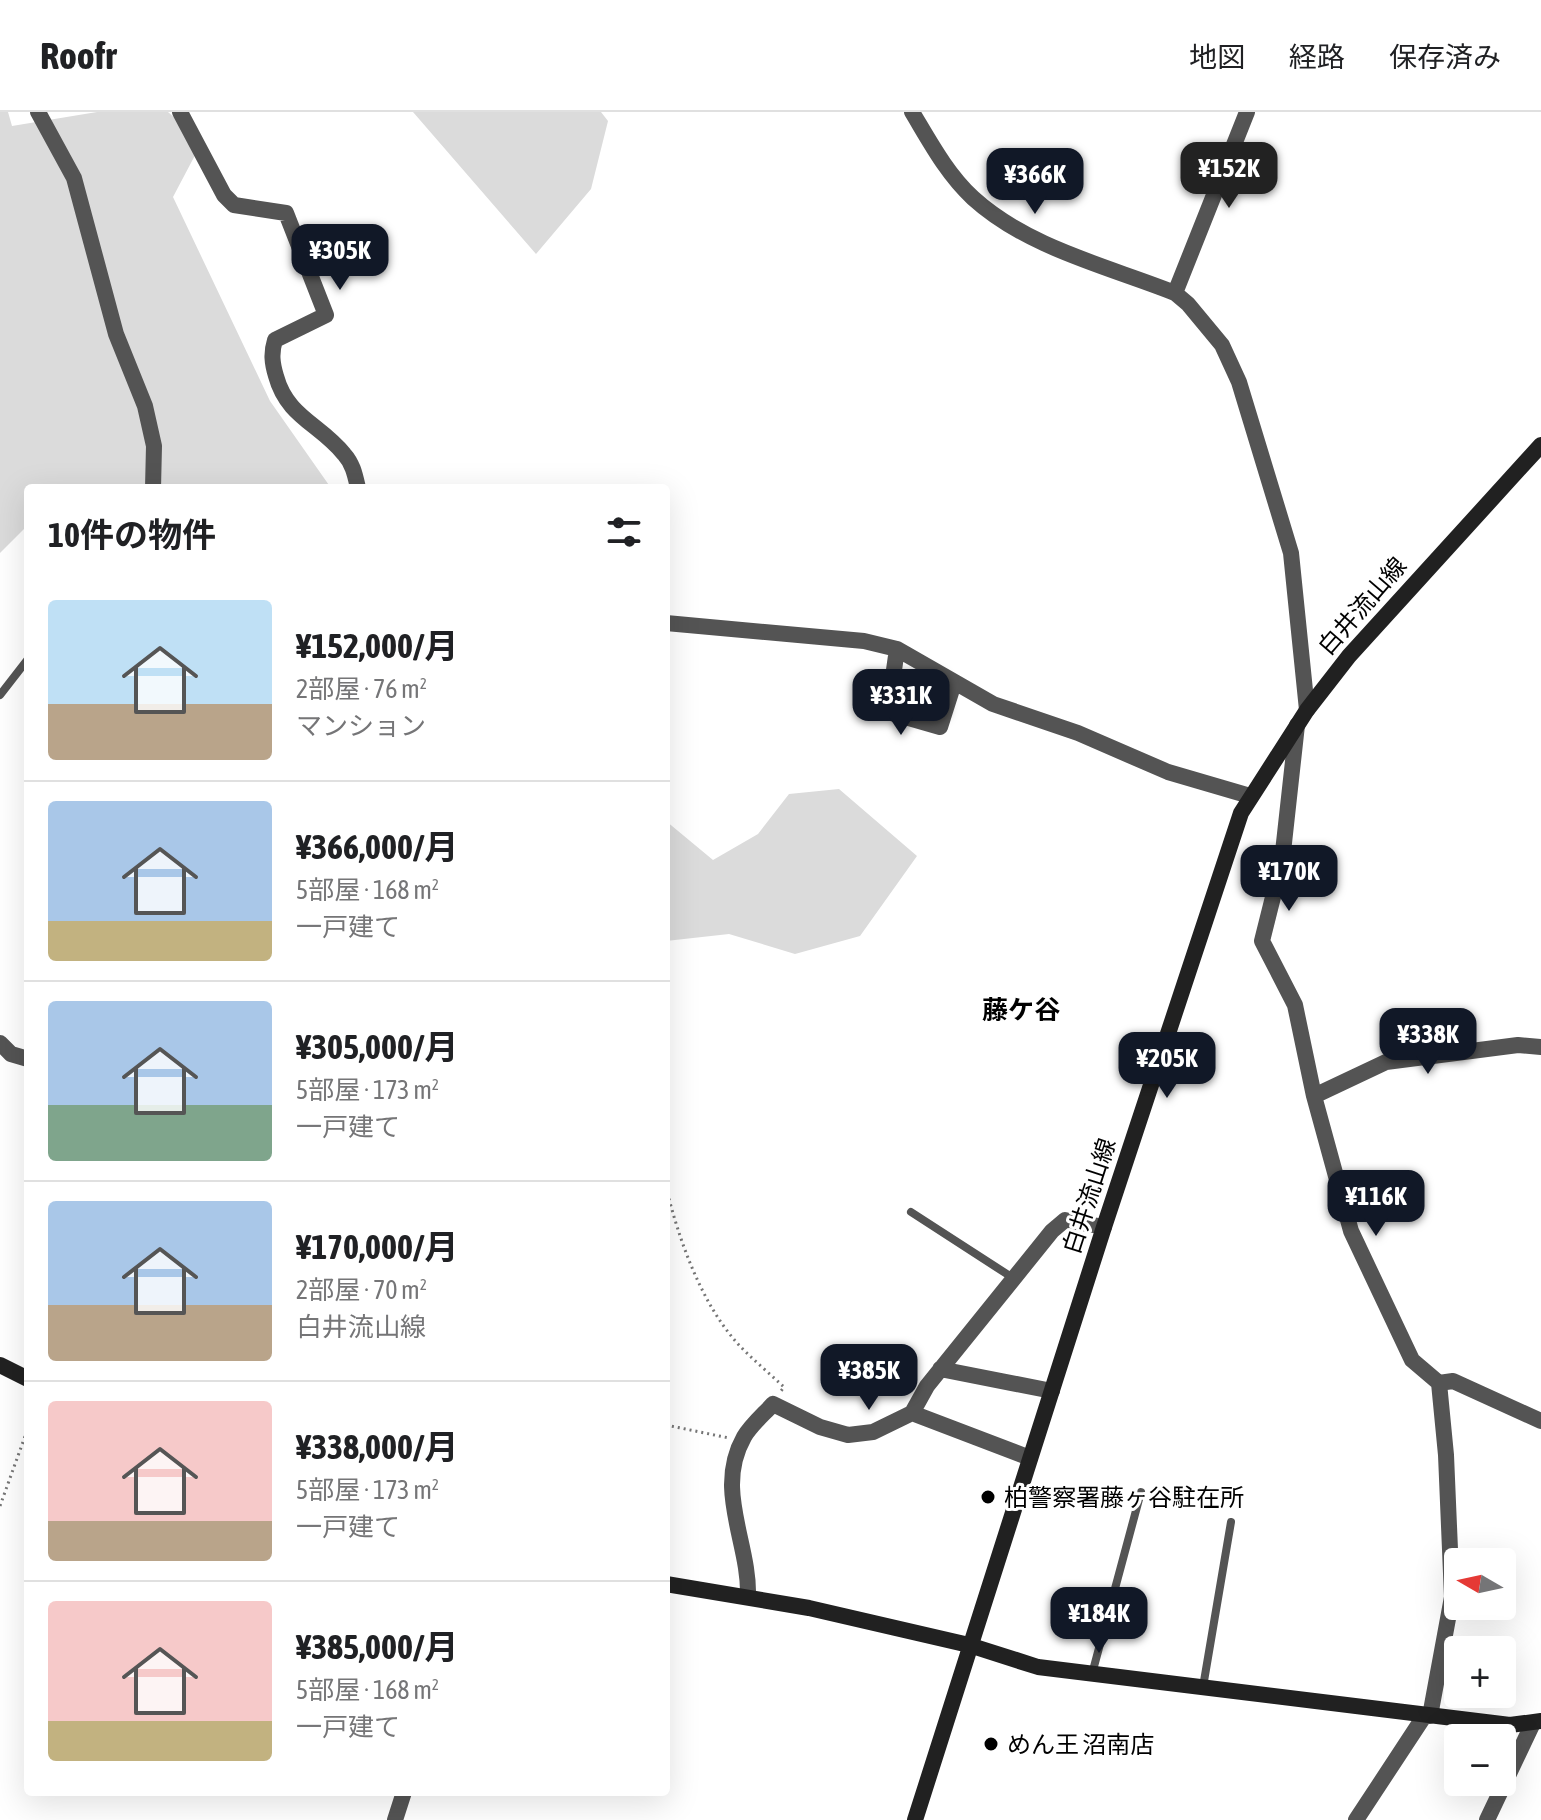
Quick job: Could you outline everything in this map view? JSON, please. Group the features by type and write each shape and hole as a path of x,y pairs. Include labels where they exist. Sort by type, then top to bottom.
{"main road":[{"name":"白井流山線","path":"915,1820 1232,835 1250,796 1307,710 1349,656 1541,445"},
{"path":"0,1365 24,1377"},
{"path":"670,1585 809,1608 969,1645 1038,1667 1510,1725 1537,1722"}],"street":[{"path":"38,112 74,178 116,334 145,406 154,446 153,484"},
{"path":"180,112 224,195 234,205 286,213 326,315 275,340 271,352 277,381 281,395 290,407 343,452 353,468 357,484"},
{"path":"912,112 958,182 989,211 1064,252 1175,293 1222,345 1239,382 1291,553 1307,710"},
{"path":"1175,293 1247,112"},
{"path":"670,623 864,641 897,649 993,704 1078,733 1168,772 1250,796"},
{"path":"897,649 888,712 940,727 954,683"},
{"path":"1297,725 1282,861 1262,941 1295,1005 1314,1096 1351,1231 1412,1360 1439,1383 1452,1597 1427,1715 1356,1820"},
{"path":"0,1043 11,1054 24,1058"},
{"path":"1314,1096 1386,1062 1518,1045 1541,1047"},
{"path":"748,1597 749,1582 733,1509 731,1478 742,1441 773,1404 820,1427 848,1435 873,1432 912,1413 940,1369 1052,1231 1065,1220 1104,1227"},
{"path":"940,1369 1052,1391"},
{"path":"1439,1383 1453,1381 1541,1421"},
{"path":"912,1413 1030,1458"},
{"path":"1487,1820 1537,1722"},
{"path":"395,1820 403,1796"}],"lane":[{"path":"0,695 24,664"},
{"path":"911,1212 1013,1278"},
{"path":"1092,1674 1141,1492"},
{"path":"1203,1687 1231,1522"}],"path":[{"path":"670,1204 690,1259 717,1316 738,1344 784,1387 773,1404"},
{"path":"670,1426 742,1441"},
{"path":"0,1506 24,1439"}],"shaded area":[{"path":"0,112 8,112 12,126 97,112 168,112 202,142 173,197 270,401 328,484 24,484 24,529 0,553"},
{"path":"413,112 601,112 608,121 591,189 536,254"},
{"path":"839,789 917,856 860,936 795,954 729,934 670,941 670,824 713,860 758,834 789,794"}],"place":[{"name":"柏警察署藤ヶ谷駐在所","path":"988,1497"},
{"name":"めん王 沼南店","path":"991,1744"}],"district":[{"name":"藤ケ谷","path":"1021,1010"}]}
